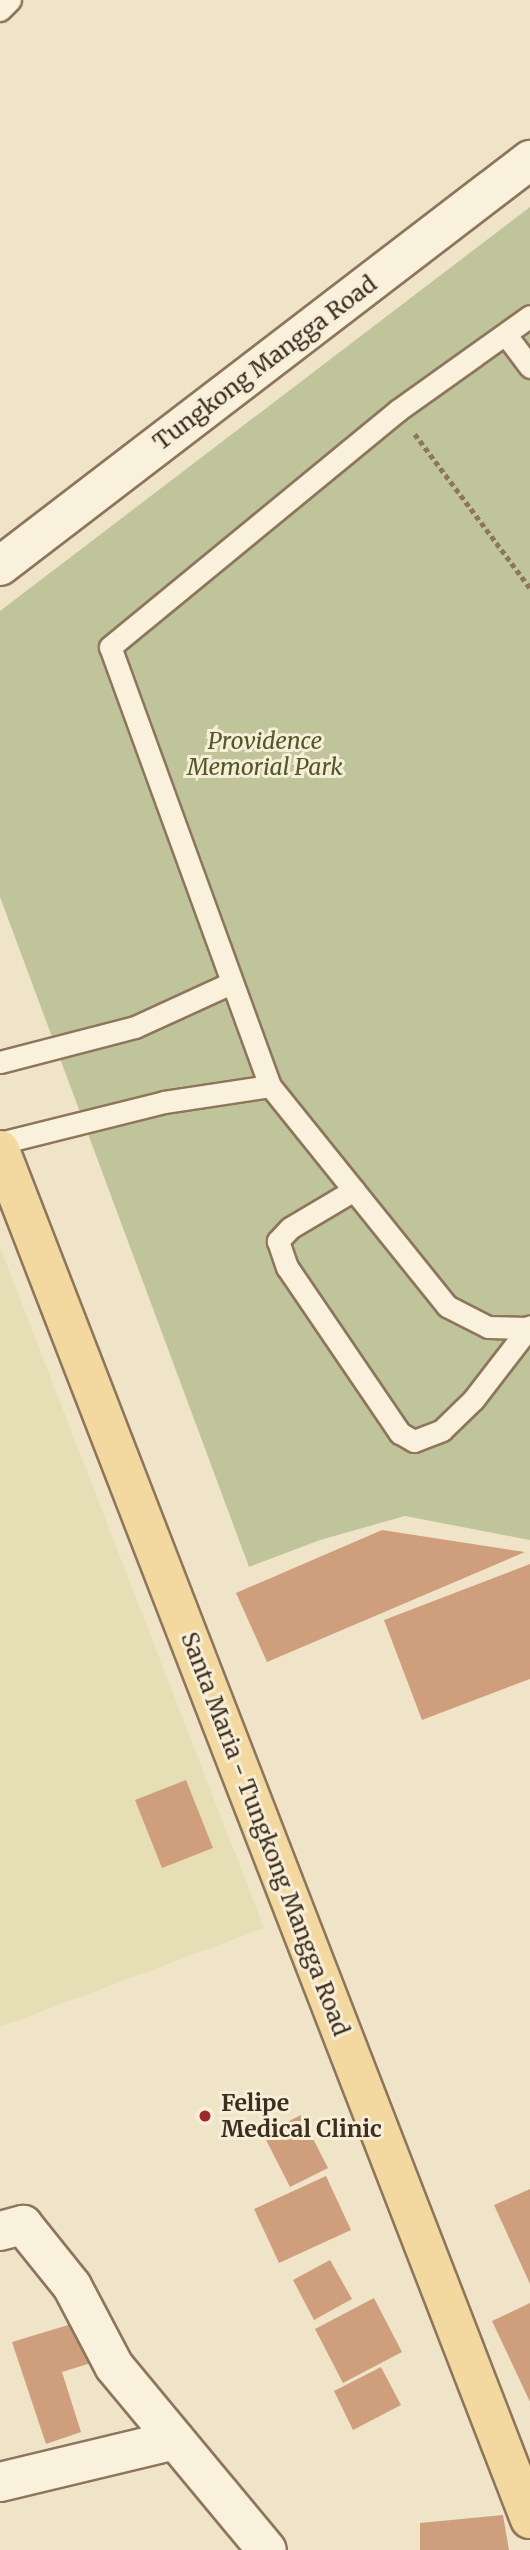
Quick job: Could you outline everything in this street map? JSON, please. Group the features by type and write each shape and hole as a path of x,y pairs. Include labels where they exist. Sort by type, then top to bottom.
{"main road":[{"name":"Santa Maria - Tungkong Mangga Road","path":"0,1150 522,2472 530,2519"}],"street":[{"name":"Tungkong Mangga Road","path":"0,566 530,160"},
{"path":"0,2231 23,2225 72,2286 114,2366 175,2440 220,2488 267,2550"},
{"path":"0,2482 175,2440"}],"lane":[{"path":"0,10 9,0"},
{"path":"529,1327 488,1327 447,1306 270,1086 110,647 397,411 530,316"},
{"path":"506,335 530,367"},
{"path":"0,1062 135,1027 231,983"},
{"path":"0,1143 164,1102 270,1086"},
{"path":"354,1190 290,1228 278,1241 287,1267 400,1433 414,1441 442,1430 473,1400 529,1327"}],"path":[{"path":"397,411 530,588"}],"shaded area":[{"path":"0,1247 264,1928 0,2027"}],"green space":[{"name":"Providence Memorial Park","path":"530,207 530,1540 405,1516 320,1540 249,1567 0,897 0,611"}],"building":[{"path":"382,1530 525,1552 267,1662 236,1593"},
{"path":"530,1564 530,1679 422,1720 384,1620"},
{"path":"186,1780 213,1848 162,1868 135,1800"},
{"path":"301,2115 328,2168 290,2187 263,2134"},
{"path":"326,2176 351,2230 279,2263 254,2209"},
{"path":"530,2189 530,2284 494,2205"},
{"path":"330,2260 352,2299 314,2320 293,2280"},
{"path":"374,2298 402,2352 343,2383 315,2329"},
{"path":"530,2303 530,2402 492,2321"},
{"path":"78,2322 91,2363 62,2372 81,2432 46,2444 12,2342"},
{"path":"381,2367 401,2405 353,2430 334,2391"},
{"path":"503,2515 509,2550 420,2550 420,2523"}],"place":[{"name":"Felipe Medical Clinic","path":"205,2116"}]}
